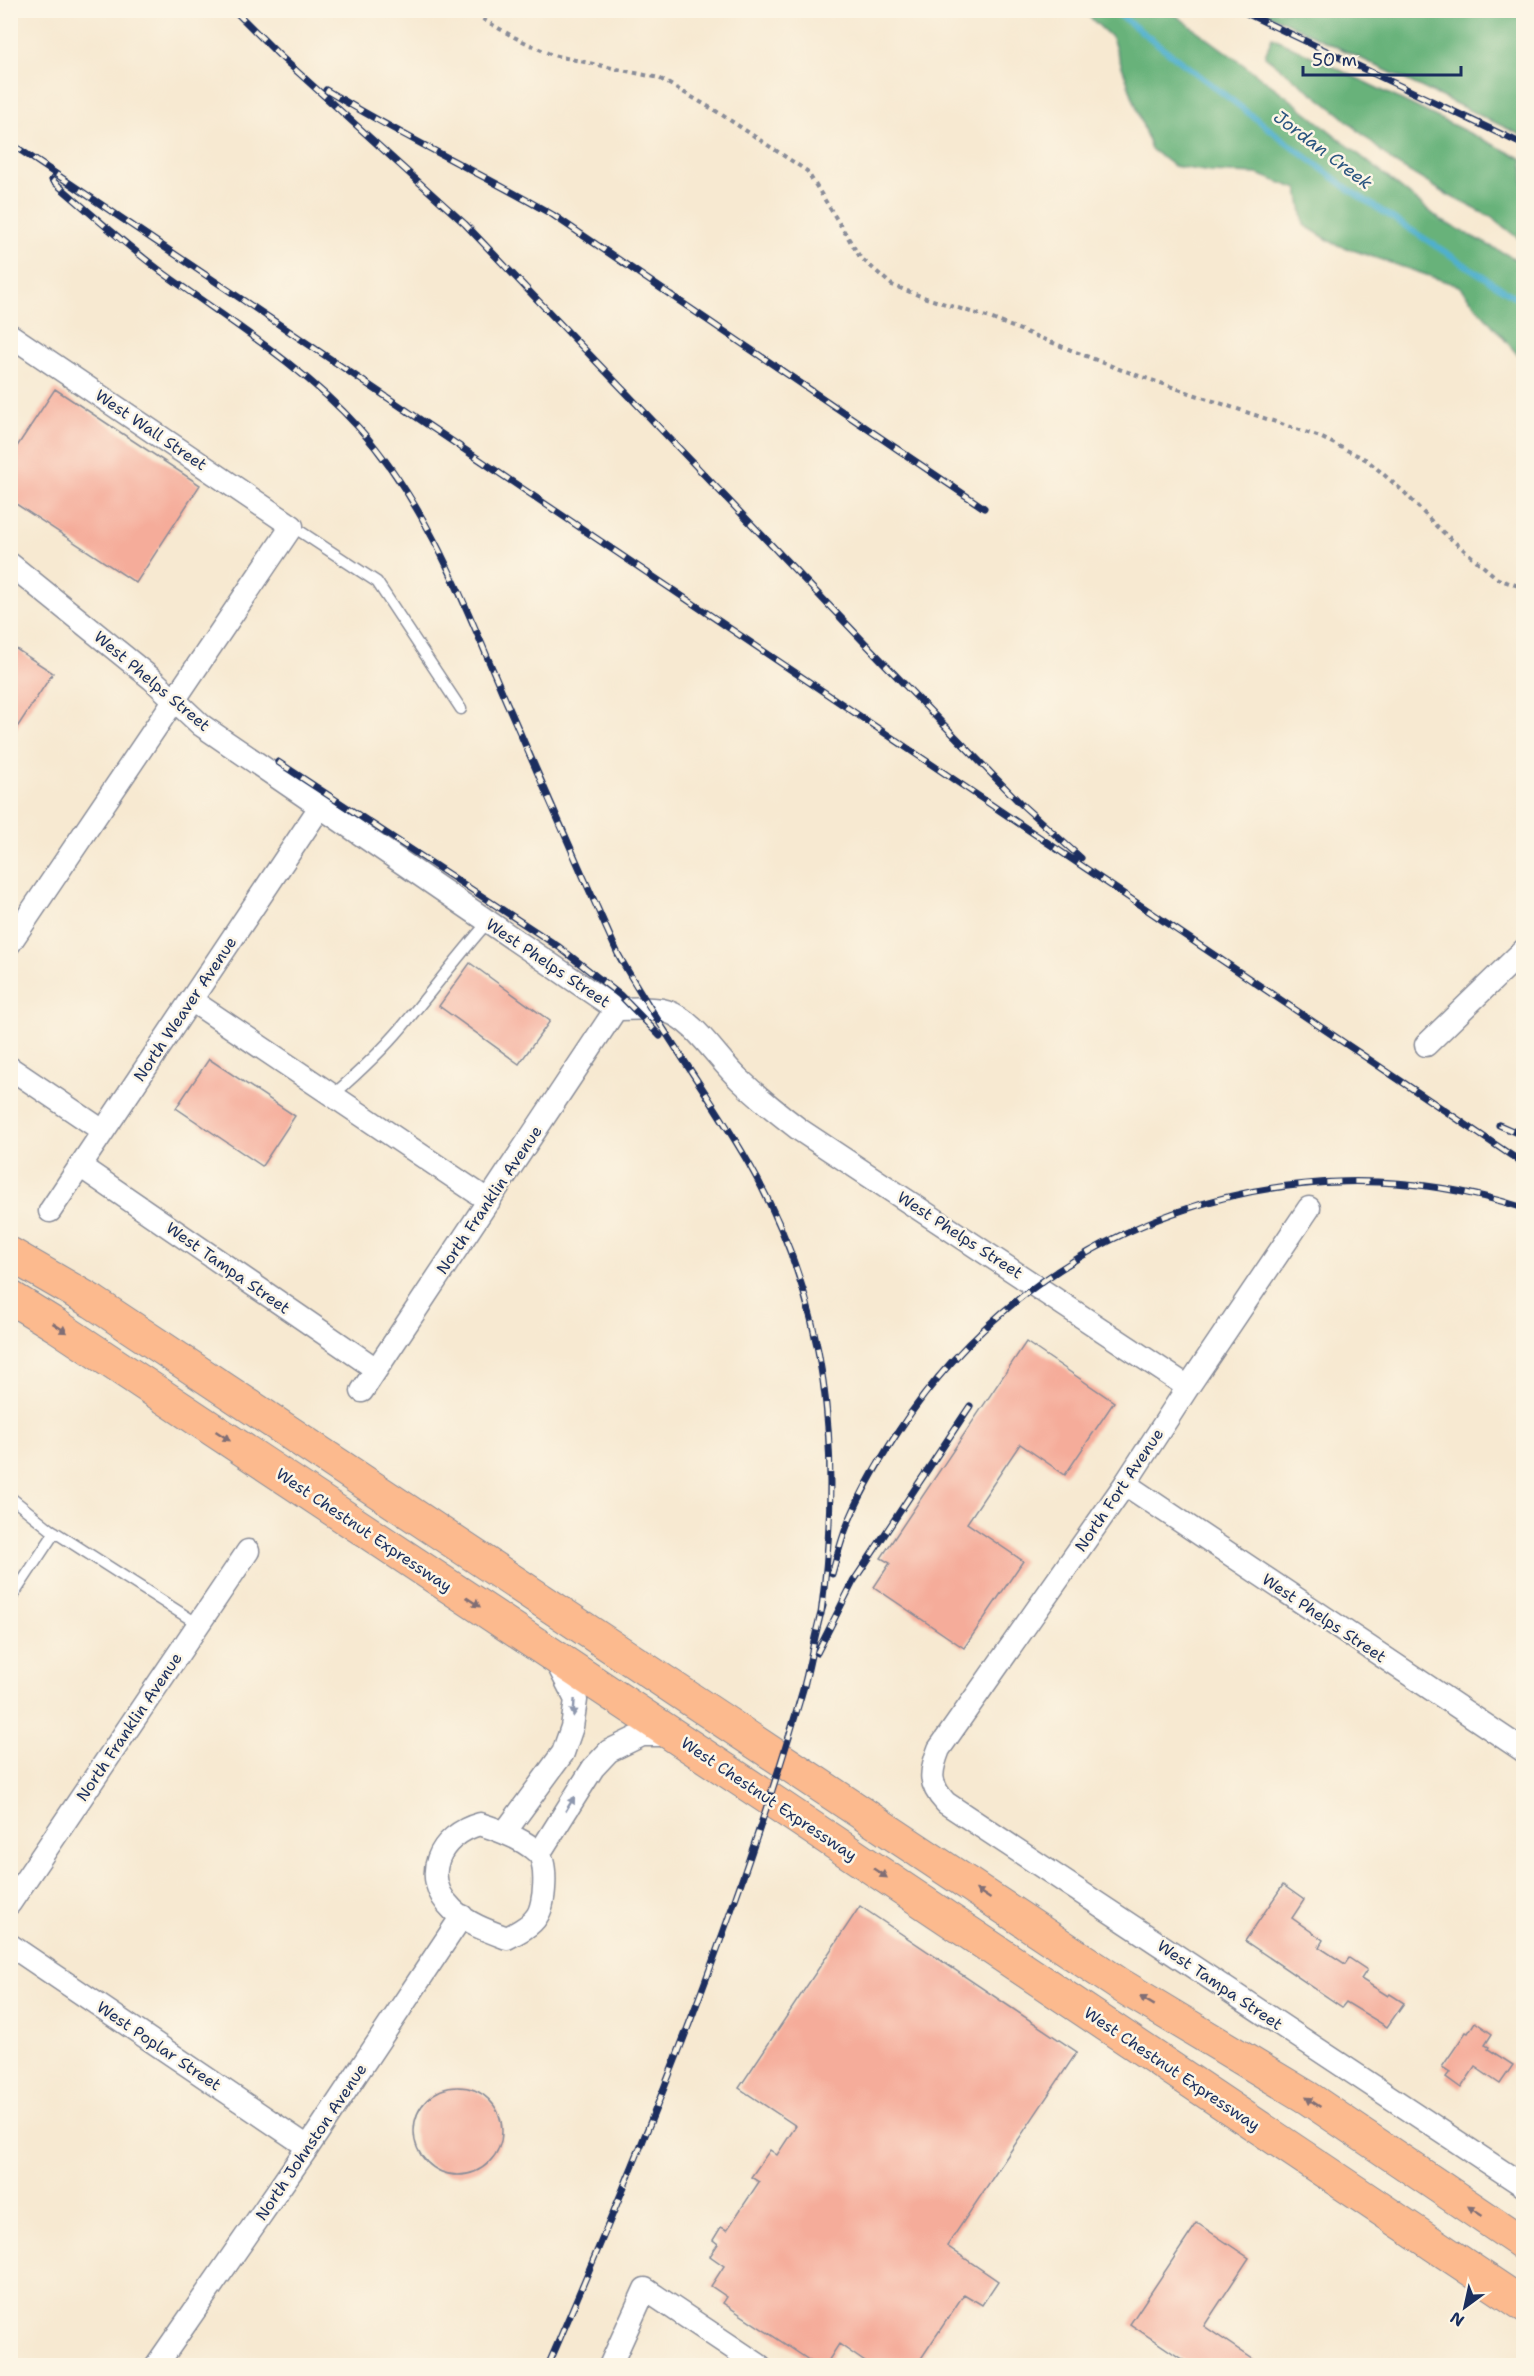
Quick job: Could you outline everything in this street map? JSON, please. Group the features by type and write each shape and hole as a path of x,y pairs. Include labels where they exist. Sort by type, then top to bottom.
{"main road":[{"path":"10,1254 93,1302 1073,1954 1308,2098 1524,2244"},
{"name":"West Chestnut Expressway","path":"10,1297 67,1332 553,1655 1524,2305"}],"street":[{"name":"West Wall Street","path":"10,334 292,526"},
{"path":"10,944 292,526"},
{"name":"West Phelps Street","path":"10,564 174,699 201,725 616,1009 664,1010 677,1016 692,1028 738,1078 767,1105 800,1130 1188,1387"},
{"name":"North Weaver Avenue","path":"50,1211 320,807"},
{"path":"1426,1045 1524,950"},
{"path":"191,1000 489,1201"},
{"name":"North Franklin Avenue","path":"362,1391 616,1009"},
{"path":"10,1068 103,1131"},
{"name":"West Tampa Street","path":"80,1166 376,1370"},
{"name":"North Fort Avenue","path":"932,1773 939,1749 1125,1484 1309,1208"},
{"name":"West Phelps Street","path":"1125,1484 1524,1751"},
{"name":"North Franklin Avenue","path":"10,1903 248,1551"},
{"path":"505,1832 563,1753 572,1727 576,1700 553,1655"},
{"path":"539,1854 592,1768 609,1751 642,1735 673,1735"},
{"name":"West Tampa Street","path":"932,1773 934,1791 946,1803 1524,2186"},
{"path":"480,1824 505,1832 539,1854 544,1865 544,1893 538,1916 522,1930 507,1938 482,1930 462,1916 445,1900 436,1880 437,1858 446,1843 465,1828 480,1824"},
{"name":"North Johnston Avenue","path":"156,2366 308,2147 462,1916"},
{"name":"West Poplar Street","path":"10,1945 308,2147"},
{"path":"610,2366 645,2289 760,2366"}],"lane":[{"path":"292,526 377,582 461,709"},
{"path":"333,1096 401,1028 454,960 488,922"},
{"path":"10,1497 55,1532 198,1624"},
{"path":"10,1600 55,1532"}],"path":[{"path":"467,10 514,37 552,55 659,78 716,111 807,171 860,257 892,285 990,318 1119,369 1330,442 1367,460 1405,493 1437,528 1498,579 1524,588"}],"green space":[{"path":"1083,11 1170,11 1286,96 1442,221 1523,263 1523,361 1459,286 1335,244 1304,225 1298,189 1257,174 1210,172 1174,166 1151,149 1112,38"},
{"path":"1262,11 1523,11 1523,136"},
{"path":"1272,37 1523,159 1523,242 1491,217 1448,195 1393,162 1341,115 1265,56"}],"building":[{"path":"55,389 200,485 136,583 10,500 10,457"},
{"path":"10,645 53,673 10,738"},
{"path":"470,963 550,1021 519,1064 439,1006"},
{"path":"209,1059 295,1116 262,1166 176,1108"},
{"path":"1026,1342 1114,1402 1065,1475 1020,1444 967,1523 1023,1561 964,1648 874,1587 890,1563 881,1558"},
{"path":"1283,1885 1304,1900 1292,1918 1323,1940 1319,1947 1345,1964 1349,1958 1367,1970 1361,1979 1404,2003 1387,2027 1346,2002 1342,2007 1245,1941"},
{"path":"860,1906 1077,2052 947,2246 998,2281 982,2305 964,2294 916,2366 871,2366 839,2344 825,2366 818,2366 723,2303 727,2297 711,2286 724,2266 710,2256 718,2244 713,2240 721,2227 727,2230 759,2182 751,2177 770,2150 777,2155 796,2126 739,2088"},
{"path":"1475,2022 1492,2034 1485,2045 1489,2047 1488,2049 1513,2065 1500,2084 1475,2067 1461,2088 1446,2077 1450,2072 1442,2067"},
{"path":"458,2087 475,2090 489,2100 499,2114 502,2131 499,2148 489,2162 475,2172 458,2175 441,2172 427,2162 417,2148 414,2131 417,2114 427,2100 441,2090"},
{"path":"1197,2223 1249,2258 1204,2326 1263,2366 1192,2366 1130,2324"}],"waterway":[{"name":"Jordan Creek","path":"1113,10 1351,191 1524,303"}],"railway":[{"path":"234,10 279,55 465,224 904,684 1020,803 1081,858"},
{"path":"1240,10 1524,145"},
{"path":"326,90 553,215 984,508"},
{"path":"10,143 1524,1164"},
{"path":"52,180 162,272 265,345 314,384 359,428 384,459 425,524 460,594 618,954 649,1007 748,1162 776,1216 797,1270 813,1325 823,1381 829,1438 830,1496 821,1614"},
{"path":"278,762 559,947 620,995 660,1036"},
{"path":"1499,1125 1524,1136"},
{"path":"832,1574 845,1531 869,1480 898,1432 954,1360 1019,1299 1093,1250 1173,1213 1257,1191 1345,1182 1435,1187 1524,1208"},
{"path":"817,1653 853,1582 970,1406"},
{"path":"548,2366 654,2114 719,1945 778,1773 804,1686 823,1606"}]}
